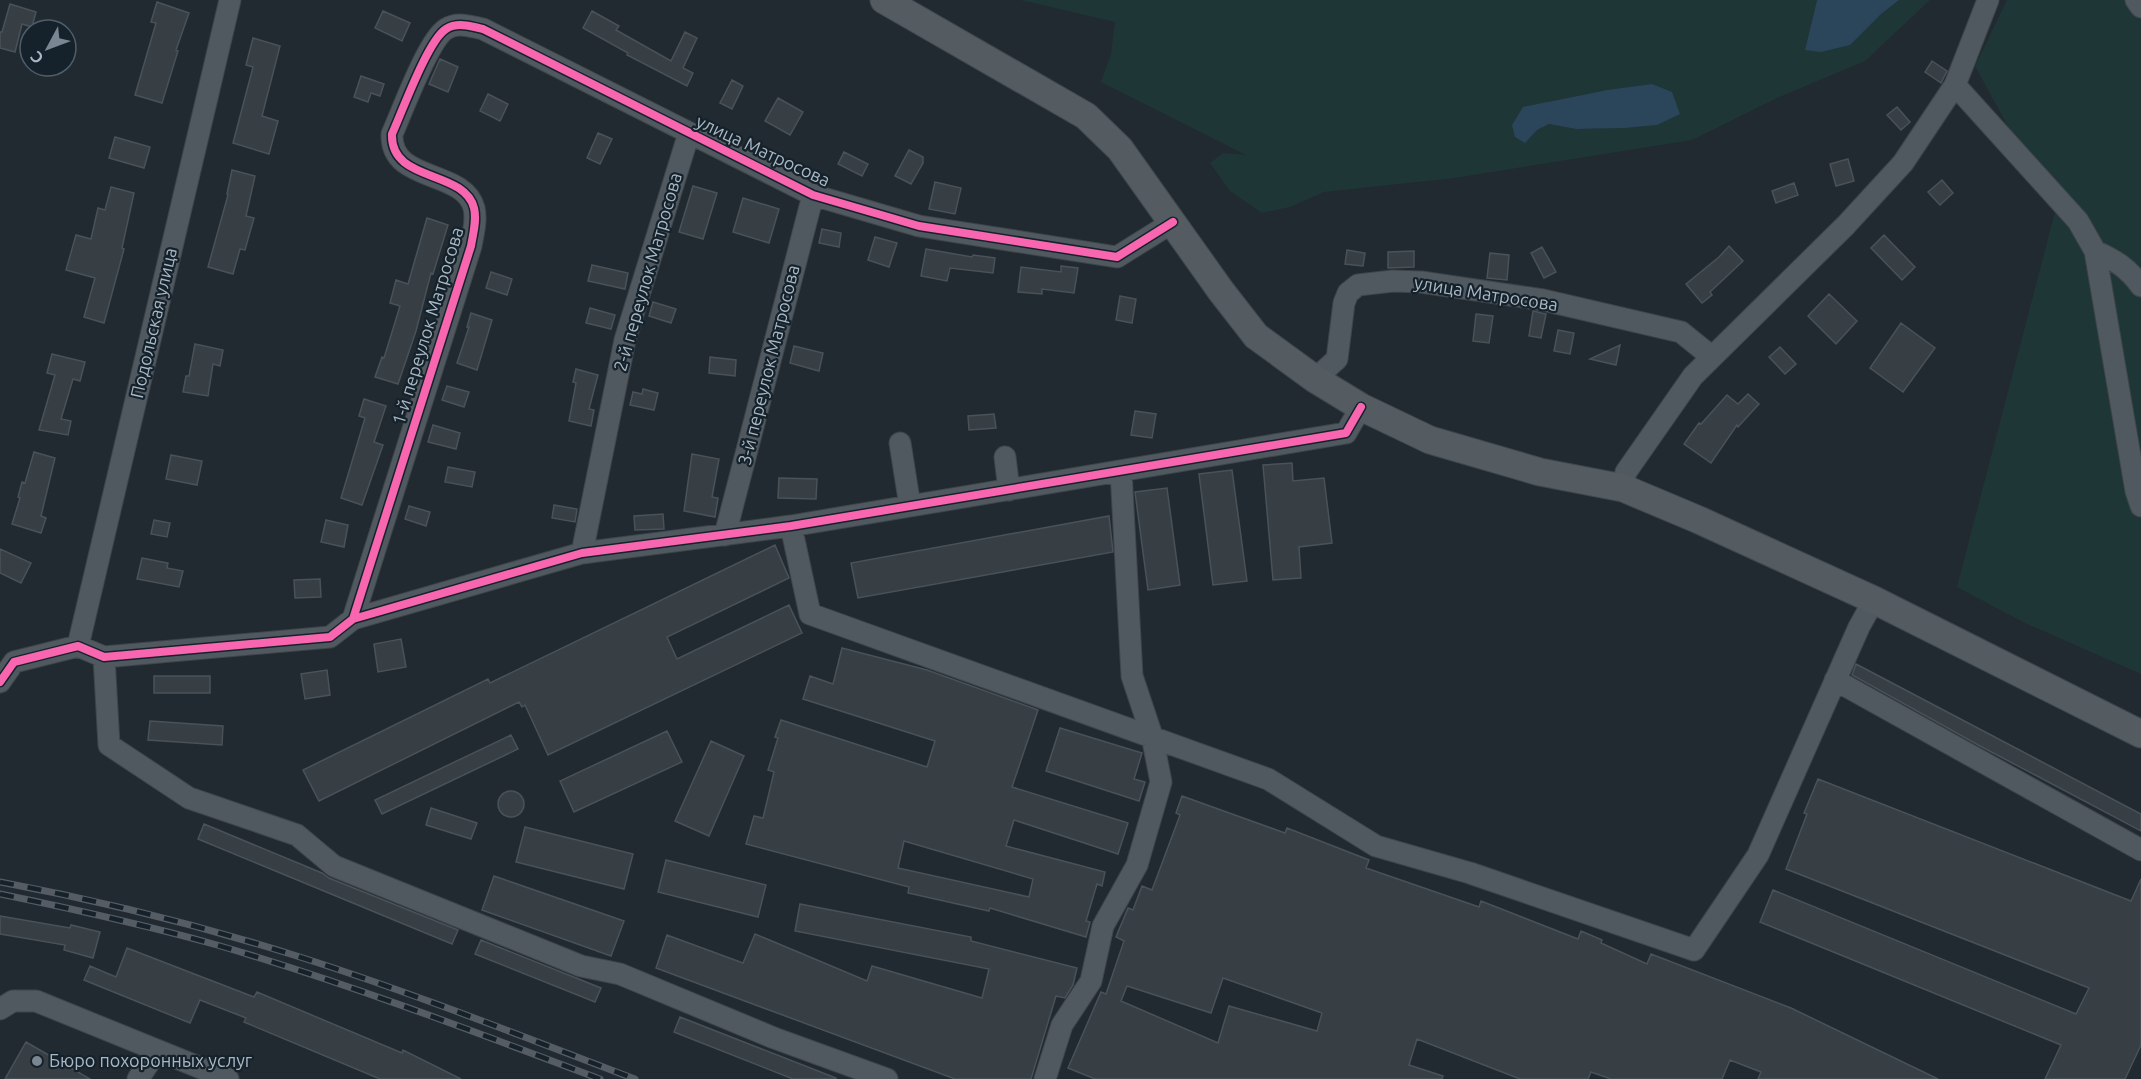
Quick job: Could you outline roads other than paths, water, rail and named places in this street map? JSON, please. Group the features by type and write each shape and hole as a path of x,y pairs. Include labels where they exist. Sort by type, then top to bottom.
{"main road":[{"path":"884,0 1086,116 1120,149 1221,291 1256,336 1315,379 1361,406 1431,440 1540,472 1623,488 1874,600 2141,734"}],"street":[{"name":"Подольская улица","path":"78,646 230,0"},
{"path":"1623,488 1626,472 1693,376 1846,225 1903,162 1955,85 1988,0"},
{"path":"2136,0 2141,7"},
{"name":"улица Матросова","path":"456,26 468,25 483,29 813,195 919,226 1117,257 1173,222"},
{"name":"1-й переулок Матросова","path":"353,619 471,246 474,207 466,195 457,188 407,165 393,150 392,142 392,134 435,39 446,29 456,26"},
{"path":"1955,85 2079,221 2095,251 2136,491 2141,506"},
{"name":"2-й переулок Матросова","path":"582,553 625,340 689,133"},
{"name":"3-й переулок Матросова","path":"725,535 813,195"},
{"path":"2095,251 2116,260 2132,273 2141,286"},
{"name":"улица Матросова","path":"1315,379 1336,359 1344,303 1348,293 1358,285 1393,281 1421,282 1543,300 1681,332 1712,357"},
{"path":"0,682 14,662 78,646 104,657 330,637 353,619 582,553 791,526 1346,434 1361,406"},
{"path":"900,443 910,506"},
{"path":"1005,457 1010,490"},
{"path":"1045,1079 1062,1025 1091,981 1103,926 1137,865 1161,782 1152,736 1132,676 1120,471"},
{"path":"791,526 810,614 1268,778 1376,846 1470,873 1694,950 1758,855 1859,627 1874,600"},
{"path":"104,657 109,745 189,798 297,835 334,866 581,966 620,974 774,1038 887,1079"},
{"path":"1835,680 2141,850"},
{"path":"0,1009 13,1001 36,1001 228,1079"},
{"path":"138,1079 157,1051"}],"water":[{"path":"1817,0 1899,0 1880,15 1850,45 1821,52 1805,50"},
{"path":"1652,84 1672,92 1680,114 1657,125 1625,128 1576,129 1549,124 1537,130 1525,143 1515,137 1512,125 1523,107 1607,90"}],"railway":[{"path":"0,882 152,915 300,957 426,1000 635,1079"},
{"path":"0,894 163,931 266,960 410,1008 600,1079"}],"place":[{"name":"Бюро похоронных услуг","path":"37,1061"}]}
